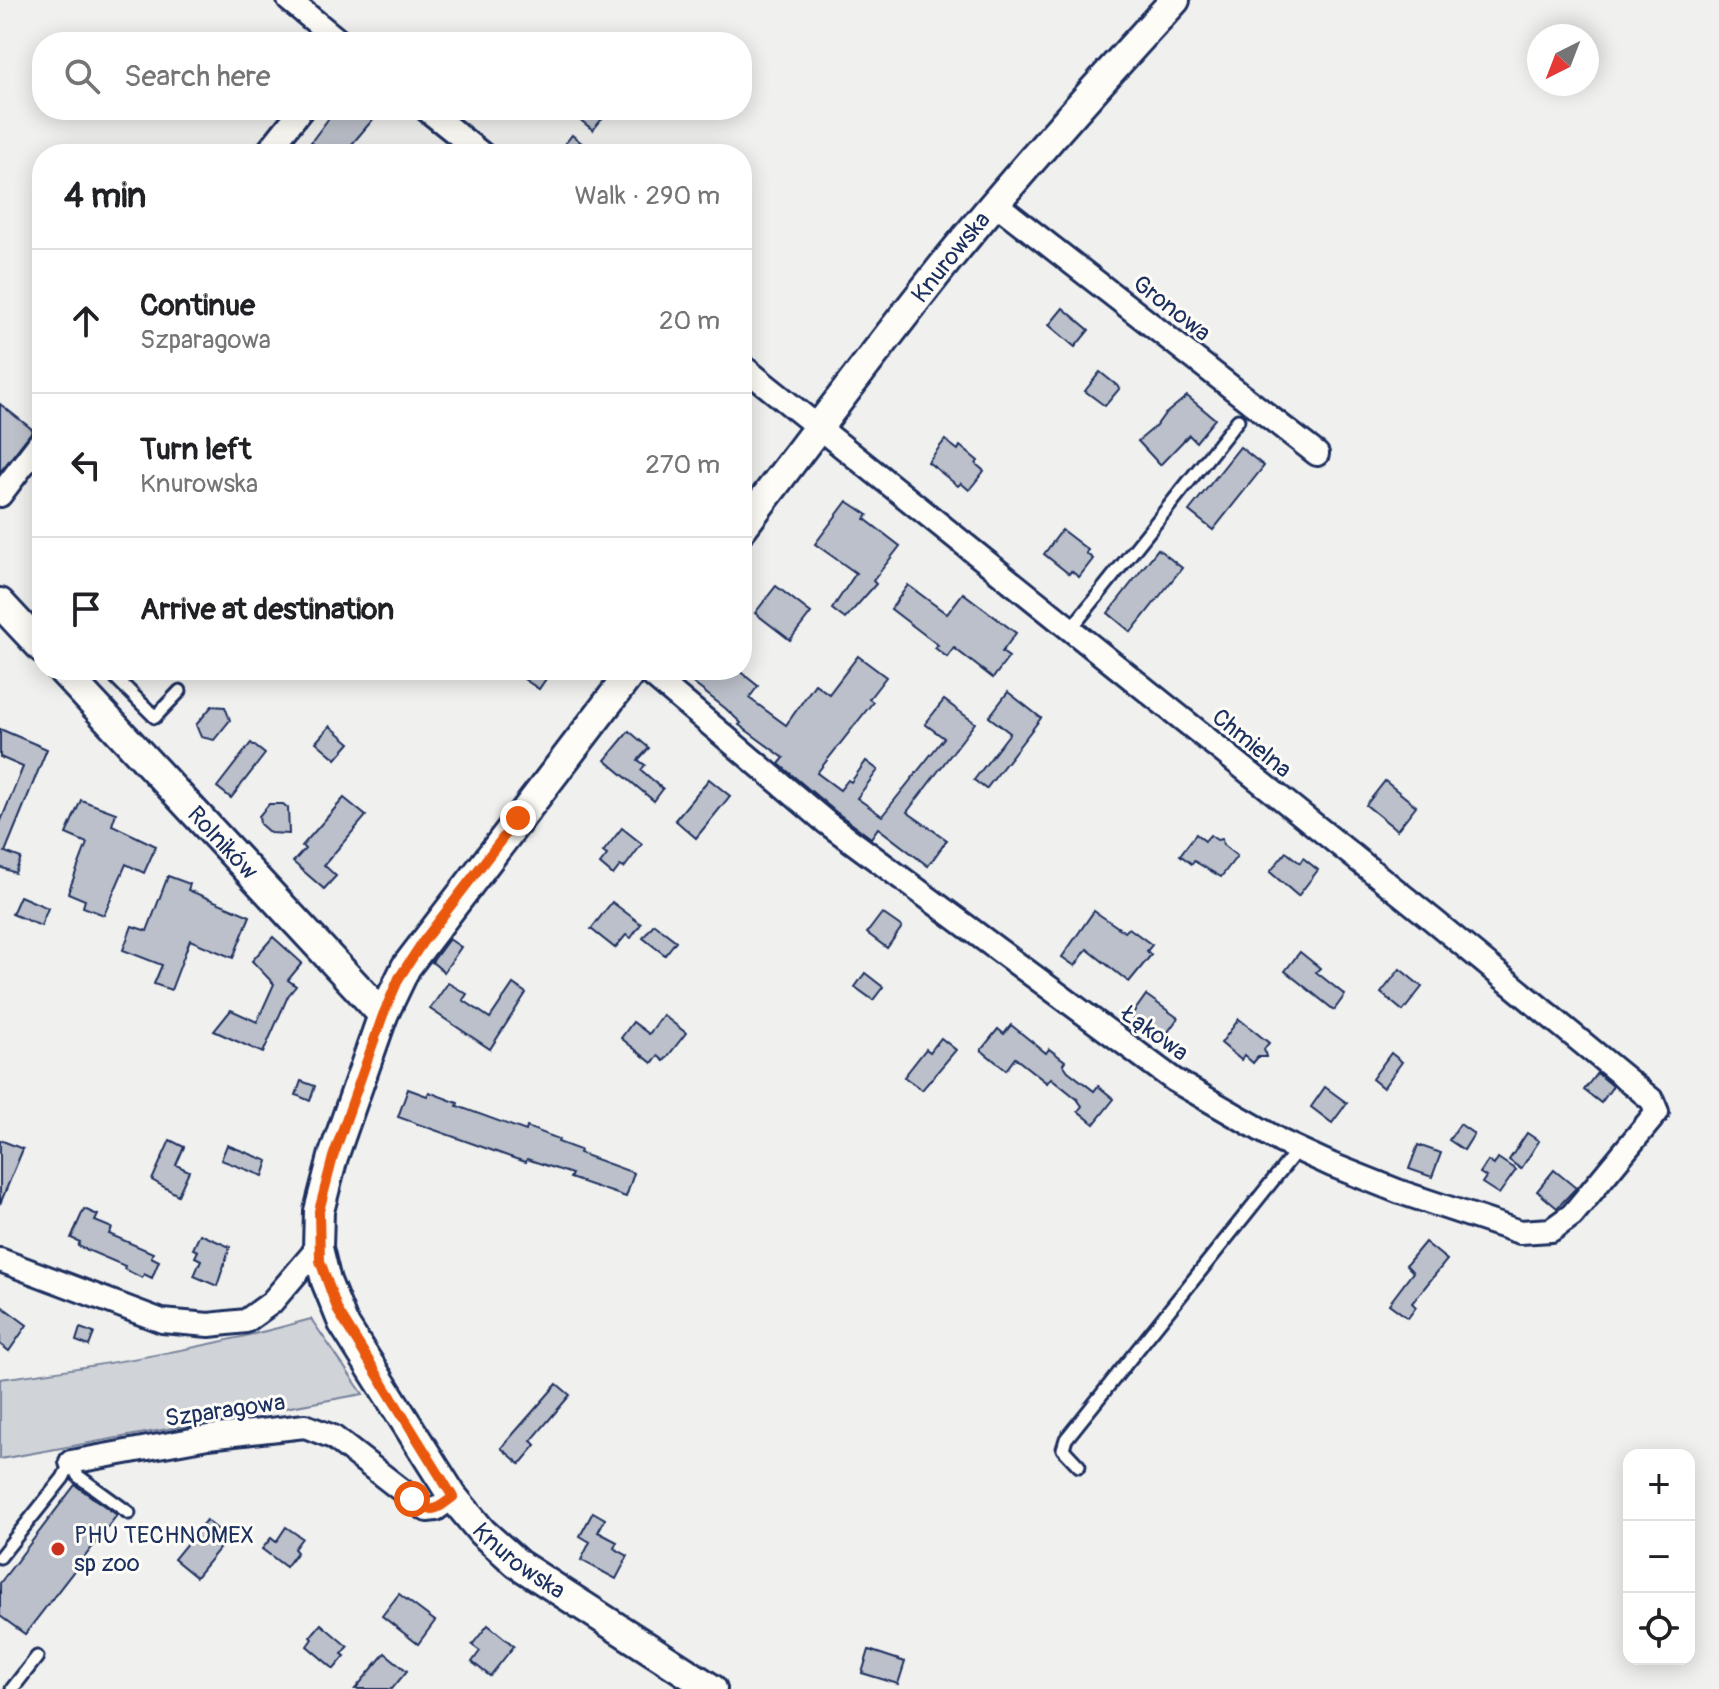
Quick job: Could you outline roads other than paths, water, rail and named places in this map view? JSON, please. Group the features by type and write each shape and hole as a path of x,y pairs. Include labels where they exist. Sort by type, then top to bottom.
{"street":[{"path":"289,0 328,32"},
{"name":"Knurowska","path":"752,515 995,203 1175,0"},
{"path":"274,144 293,120"},
{"path":"440,120 470,144"},
{"name":"Gronowa","path":"995,203 1317,454"},
{"name":"Chmielna","path":"752,374 1433,920 1652,1100"},
{"path":"0,495 32,453"},
{"path":"0,603 32,637"},
{"name":"Rolników","path":"82,680 383,1015"},
{"name":"Knurowska","path":"625,680 422,943 399,978 383,1015 322,1193 318,1248 343,1323 453,1497 482,1532 518,1564 712,1689"},
{"name":"Łąkowa","path":"658,680 827,823 1174,1080 1298,1149 1400,1192 1520,1232 1551,1230 1572,1215 1654,1117 1657,1108 1652,1100"},
{"path":"0,1260 162,1321 209,1325 246,1321 271,1303 318,1248"},
{"name":"Szparagowa","path":"71,1462 208,1437 305,1426 333,1437 427,1510 436,1509 453,1497"}],"lane":[{"path":"1070,630 1238,420"},
{"path":"118,680 155,717 180,691"},
{"path":"1079,1466 1065,1454 1066,1439 1298,1149"},
{"path":"71,1462 78,1476 129,1513"},
{"path":"0,1557 63,1478 71,1462"},
{"path":"12,1689 37,1657"}],"place":[{"name":"PHU TECHNOMEX sp zoo","path":"58,1549"}]}
